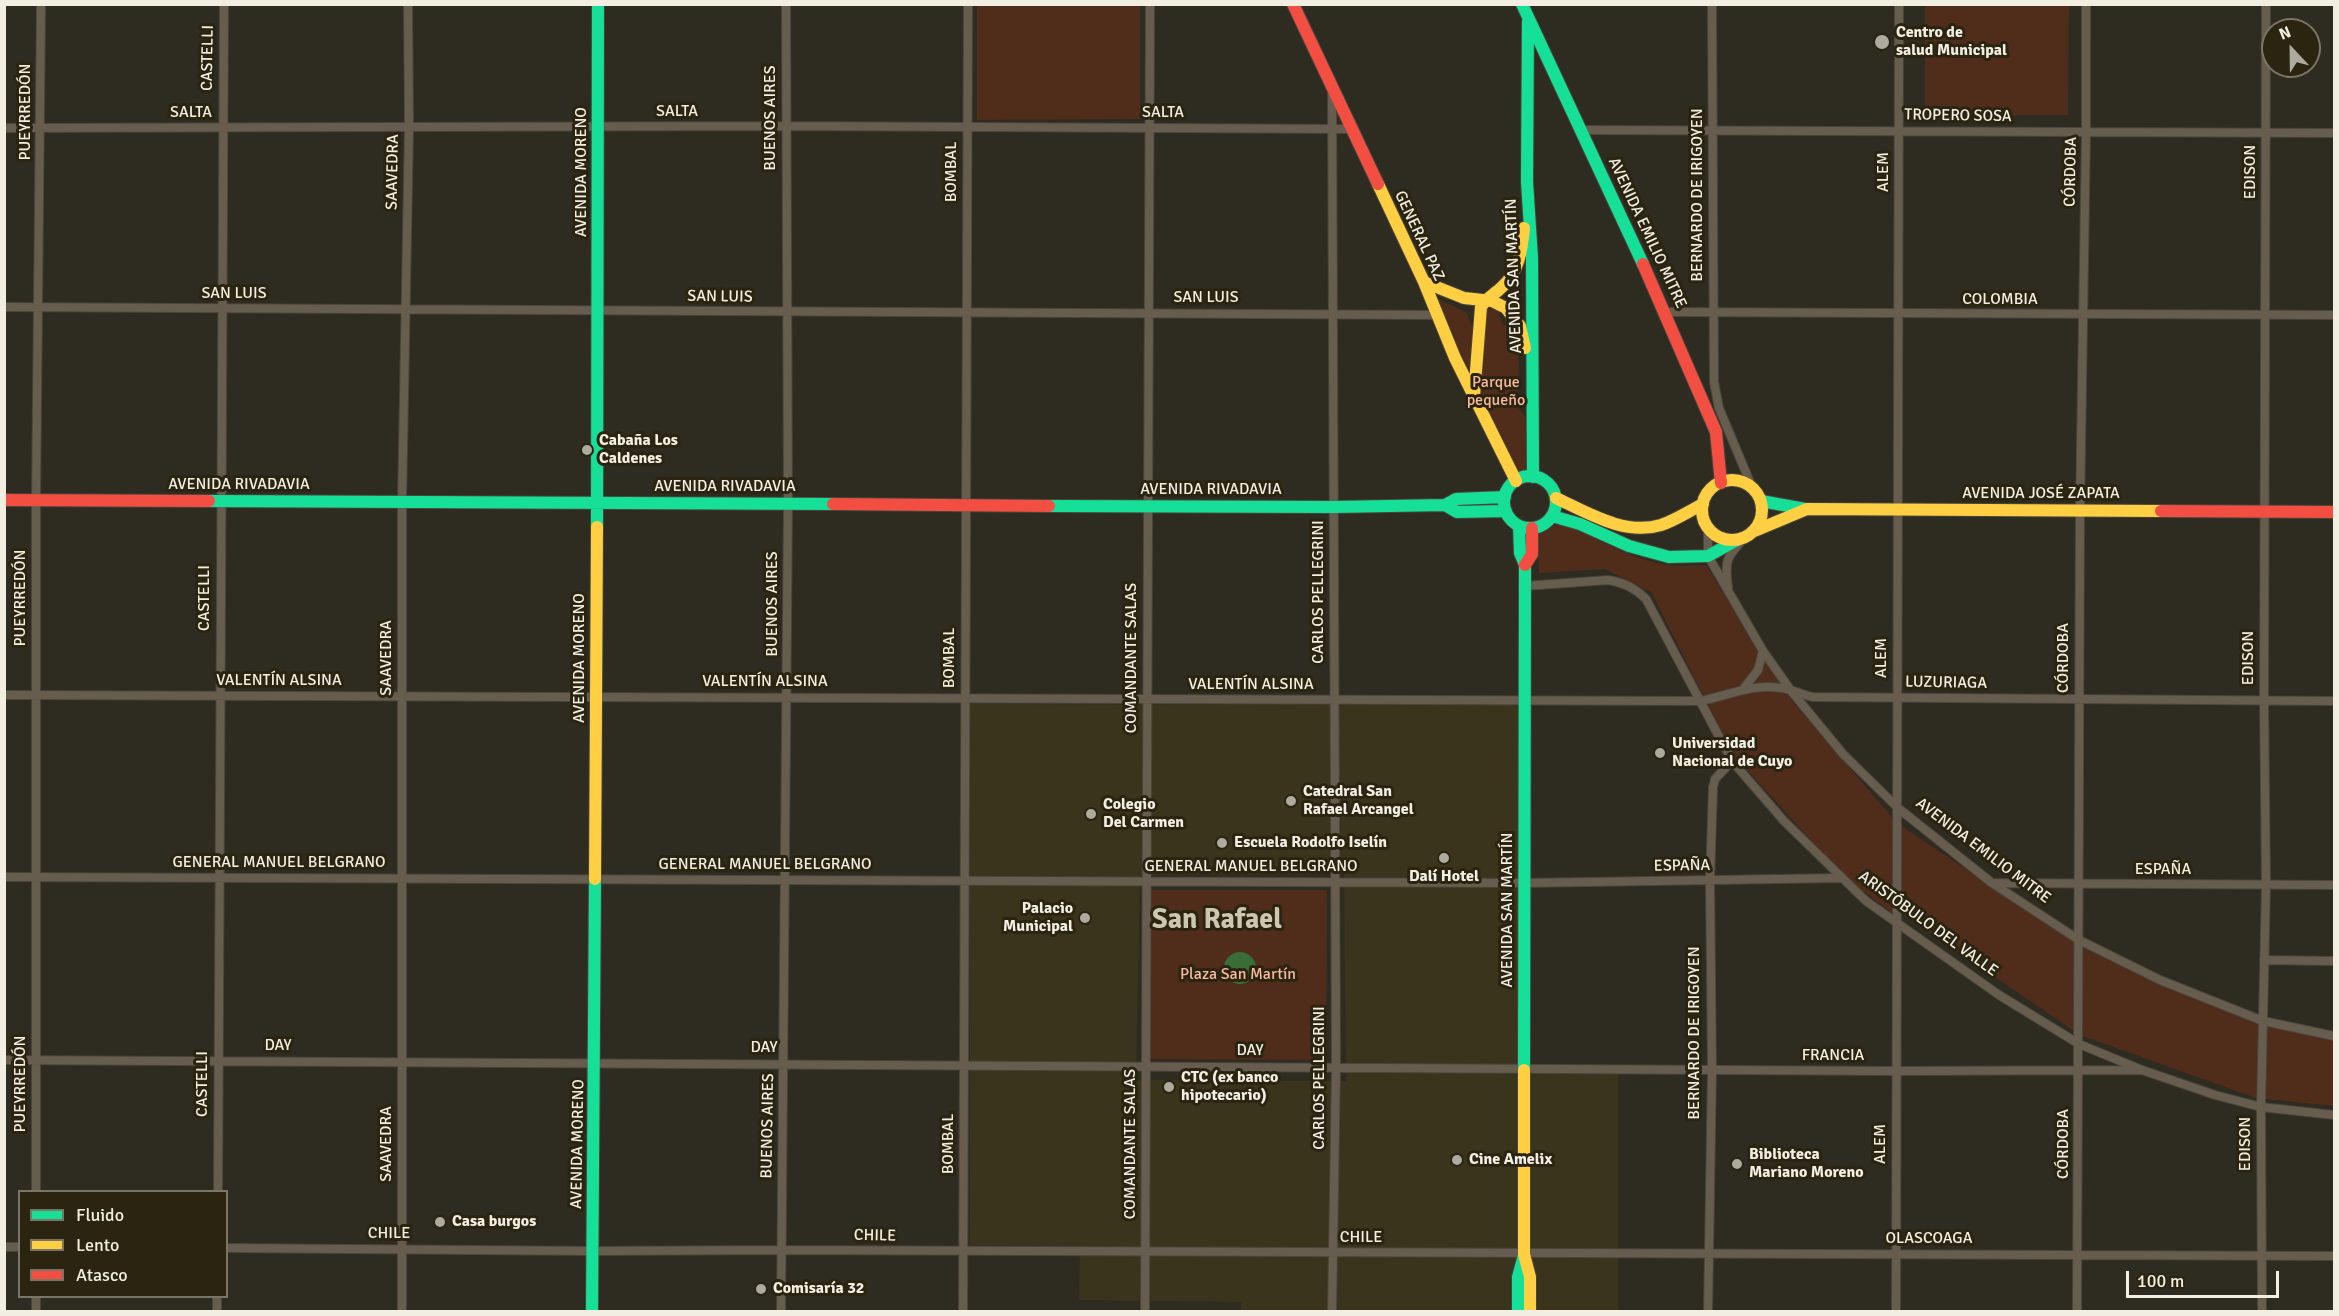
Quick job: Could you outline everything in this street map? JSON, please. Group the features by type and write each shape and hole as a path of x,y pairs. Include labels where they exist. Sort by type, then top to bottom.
{"main road":[{"name":"AVENIDA MORENO","path":"592,1311 598,503 598,4"},
{"name":"GENERAL PAZ","path":"1293,4 1424,282 1435,315 1516,481"},
{"name":"AVENIDA EMILIO MITRE","path":"1522,4 1528,10 1666,312 1716,432 1721,483"},
{"name":"AVENIDA SAN MARTÍN","path":"1474,398 1480,315 1484,300 1505,284 1513,274 1523,240 1527,182 1528,10"},
{"name":"AVENIDA SAN MARTÍN","path":"1527,182 1532,258 1533,477"},
{"path":"1424,282 1466,298 1484,300 1502,306 1522,326 1525,335 1524,398 1533,413"},
{"path":"1556,498 1552,516 1540,526 1526,527 1514,522 1506,511 1507,491 1516,481 1533,477 1548,484 1556,498 1605,520 1626,526 1655,527 1703,504"},
{"path":"1737,480 1752,487 1761,501 1761,518 1745,536 1721,538 1708,528 1704,520 1703,504 1706,495 1721,483 1737,480"},
{"name":"AVENIDA RIVADAVIA","path":"1445,506 1456,499 1505,497"},
{"name":"AVENIDA RIVADAVIA","path":"4,500 1445,506 1456,512 1506,511"},
{"path":"1761,501 1807,509"},
{"name":"AVENIDA JOSÉ ZAPATA","path":"1552,516 1580,524 1629,546 1678,557 1708,556 1745,536 1807,509 2334,512"},
{"name":"AVENIDA SAN MARTÍN","path":"1526,527 1520,553 1525,566 1524,1254 1530,1277 1530,1311"},
{"name":"AVENIDA SAN MARTÍN","path":"1518,1311 1518,1277 1524,1254"}],"street":[{"name":"PUEYRREDÓN","path":"36,1190 36,500 41,4"},
{"name":"CASTELLI","path":"218,1190 224,4"},
{"name":"SAAVEDRA","path":"402,1311 402,502 409,128 408,4"},
{"name":"BUENOS AIRES","path":"781,1311 788,504 786,4"},
{"name":"BOMBAL","path":"963,1311 968,4"},
{"name":"COMANDANTE SALAS","path":"1145,1311 1150,4"},
{"name":"BERNARDO DE IRIGOYEN","path":"1712,4 1715,395 1752,487"},
{"name":"ALEM","path":"1896,1311 1899,4"},
{"name":"CÓRDOBA","path":"2078,1311 2080,510 2086,4"},
{"name":"EDISON","path":"2262,1311 2261,1107 2266,885 2264,512 2266,4"},
{"name":"CARLOS PELLEGRINI","path":"1332,88 1336,1067 1332,1311"},
{"name":"SALTA","path":"4,128 785,126 1350,129"},
{"name":"TROPERO SOSA","path":"1581,130 2334,133"},
{"name":"SAN LUIS","path":"4,308 1435,315"},
{"name":"COLOMBIA","path":"1666,312 2334,315"},
{"path":"1708,528 1708,556"},
{"name":"AVENIDA EMILIO MITRE","path":"1730,593 1725,567 1726,559 1745,536"},
{"name":"AVENIDA EMILIO MITRE","path":"1708,556 1763,651 1792,692 1843,754 1898,808 1992,883 2079,940 2160,980 2263,1021 2334,1036"},
{"name":"ARISTÓBULO DEL VALLE","path":"1525,585 1608,580 1638,590 1646,599 1732,761 1784,821 1866,901 1999,995 2079,1044 2142,1070 2215,1095 2261,1107 2334,1115"},
{"path":"1744,688 1758,670 1763,651"},
{"name":"LUZURIAGA","path":"1525,701 1700,701 1744,688 1778,687 1813,697 2334,701"},
{"name":"VALENTÍN ALSINA","path":"4,695 1525,701"},
{"name":"BERNARDO DE IRIGOYEN","path":"1708,1311 1707,1254 1712,1070 1710,881 1713,787 1715,779 1732,761"},
{"name":"GENERAL MANUEL BELGRANO","path":"4,877 1524,883"},
{"name":"ESPAÑA","path":"1524,883 1841,878"},
{"name":"ESPAÑA","path":"1992,883 2334,885"},
{"path":"2264,960 2334,961"},
{"name":"DAY","path":"4,1060 1524,1068"},
{"name":"FRANCIA","path":"1524,1068 2142,1070"},
{"name":"CHILE","path":"228,1248 1524,1254"},
{"name":"OLASCOAGA","path":"1524,1254 2334,1256"}],"shaded area":[{"path":"970,704 1520,705 1521,1072 1618,1074 1618,1311 1241,1312 1241,1302 1079,1300 1080,1246 970,1245","holes":["1344,874 1346,1081 1136,1080 1140,875"]},
{"path":"1240,952 1252,956 1256,968 1252,980 1240,984 1228,980 1224,968 1228,956"}],"green space":[{"path":"977,5 1140,5 1140,119 977,120"},
{"path":"1925,5 2069,5 2068,115 1925,115"},
{"name":"Parque pequeño","path":"1434,297 1466,312 1475,333 1468,374"},
{"name":"Parque pequeño","path":"1492,308 1498,311 1502,323 1519,334 1518,407 1525,417 1530,472 1517,475 1474,397 1484,313"},
{"path":"1559,523 1655,563 1706,565 1792,701 1897,823 2084,948 2263,1027 2334,1036 2334,1106 2256,1098 2080,1035 1892,907 1892,913 1843,876 1733,754 1651,592 1605,569 1539,573 1537,531"},
{"name":"Plaza San Martín","path":"1151,890 1327,890 1326,1060 1149,1059"}],"traffic: fast":[{"path":"597,527 598,4"},
{"path":"1522,4 1643,264"},
{"path":"1528,21 1527,182 1532,258 1533,477"},
{"path":"1530,476 1540,478 1548,484 1554,492 1556,502 1554,512 1548,520 1540,526 1530,528 1520,526 1512,520 1506,512 1504,502 1506,492 1512,484 1520,478 1530,476"},
{"path":"1049,506 1445,505 1456,499 1505,497"},
{"path":"209,501 833,504"},
{"path":"1761,501 1805,509"},
{"path":"1445,505 1457,512 1506,511"},
{"path":"1552,516 1580,524 1629,546 1669,557 1708,556 1737,540"},
{"path":"1519,526 1520,553 1525,565 1524,1070"},
{"path":"592,1312 595,879"},
{"path":"1518,1312 1518,1277 1524,1255"}],"traffic: slow":[{"path":"1378,184 1424,282 1455,358 1516,481"},
{"path":"1474,396 1481,307 1508,281 1516,267 1521,252 1524,228"},
{"path":"1424,282 1464,298 1492,301 1506,308 1520,326 1525,348"},
{"path":"1732,480 1749,485 1757,493 1762,510 1757,527 1749,535 1732,540 1715,535 1707,527 1702,510 1707,493 1715,485 1732,480"},
{"path":"1556,498 1594,516 1634,528 1661,525 1703,504"},
{"path":"1752,532 1807,509 2161,511"},
{"path":"595,879 597,527"},
{"path":"1524,1070 1524,1254 1530,1277 1530,1312"}],"traffic: jam":[{"path":"1293,4 1378,184"},
{"path":"1643,264 1716,432 1721,483"},
{"path":"4,500 209,501"},
{"path":"833,504 1049,506"},
{"path":"2161,511 2334,512"},
{"path":"1525,565 1532,554 1532,528"}],"place":[{"name":"Centro de salud Municipal","path":"1882,42"},
{"name":"Cabaña Los Caldenes","path":"587,450"},
{"name":"Universidad Nacional de Cuyo","path":"1660,753"},
{"name":"Catedral San Rafael Arcangel","path":"1291,801"},
{"name":"Colegio Del Carmen","path":"1091,814"},
{"name":"Escuela Rodolfo Iselín","path":"1222,843"},
{"name":"Dalí Hotel","path":"1444,858"},
{"name":"Palacio Municipal","path":"1085,918"},
{"name":"CTC (ex banco hipotecario)","path":"1169,1087"},
{"name":"Cine Amelix","path":"1457,1160"},
{"name":"Biblioteca Mariano Moreno","path":"1737,1164"},
{"name":"Casa burgos","path":"440,1222"},
{"name":"Comisaría 32","path":"761,1289"}],"district":[{"name":"San Rafael","path":"1217,921"}]}
